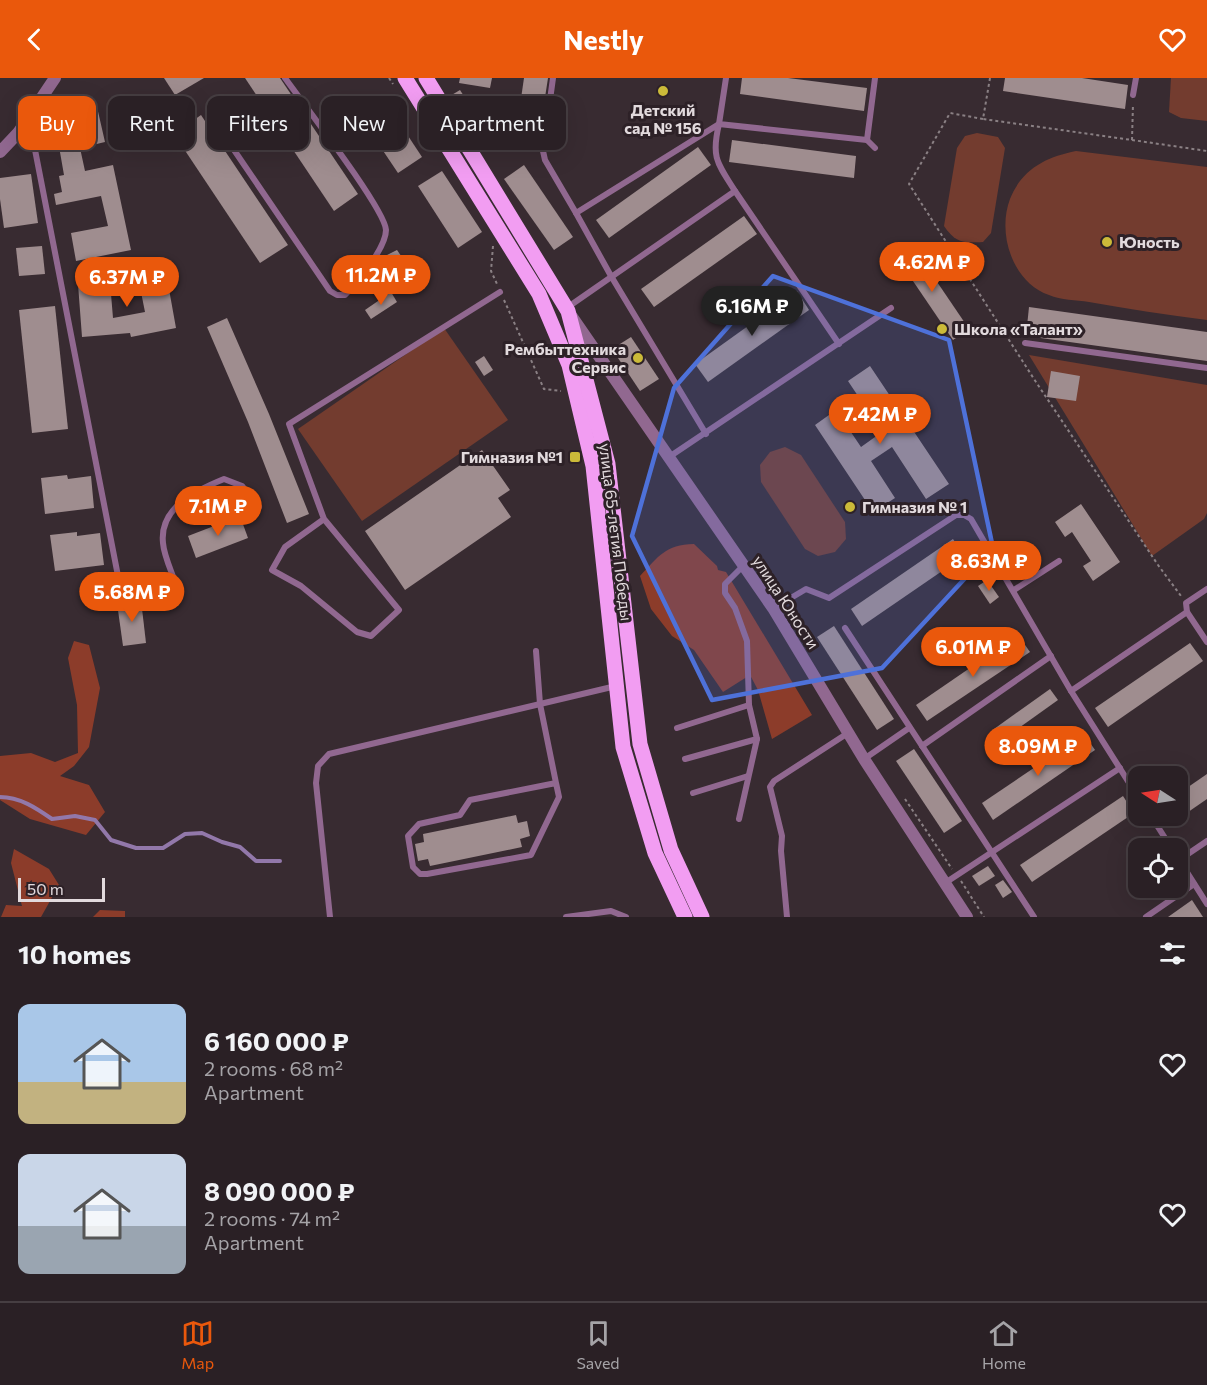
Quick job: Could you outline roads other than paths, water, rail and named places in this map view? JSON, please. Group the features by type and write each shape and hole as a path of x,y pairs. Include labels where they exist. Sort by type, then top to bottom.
{"main road":[{"name":"улица 65-летия Победы","path":"426,78 567,310 608,464 640,744 670,850 702,917"},
{"name":"улица 65-летия Победы","path":"400,83 539,294 569,365 593,466 623,747 655,853 685,917"}],"street":[{"path":"43,96 55,78"},
{"path":"0,152 18,133"},
{"name":"улица Юности","path":"567,310 773,608 864,759 967,917"}],"lane":[{"path":"285,78 298,96"},
{"path":"553,78 543,151 545,160 611,276 706,434"},
{"path":"726,78 715,143 717,163 839,344"},
{"path":"867,140 875,78"},
{"path":"1133,95 1136,78"},
{"path":"234,150 330,291 337,295 345,295 367,269 385,239 386,228 369,197 309,112"},
{"path":"576,213 719,124 867,140 875,148"},
{"path":"35,150 118,576 177,588 163,543 164,527 174,507 202,488 224,479 242,486 259,507"},
{"path":"567,310 611,276 735,191"},
{"path":"324,519 285,547 272,570 301,586 357,632 371,636 399,610 324,519 289,424 500,292"},
{"path":"668,457 706,434 891,308"},
{"path":"1024,343 1207,368"},
{"path":"773,608 806,589 829,598 956,515 971,519 1071,691 1128,781"},
{"path":"1014,590 1059,561"},
{"path":"739,819 757,739 749,705 747,640 735,608 725,593 725,584 744,565"},
{"path":"1207,589 1186,603 1187,612 1207,642"},
{"path":"1071,691 1187,612"},
{"path":"845,628 1034,917"},
{"path":"536,651 540,704 559,797 531,855 427,874 420,874 413,867 408,836 419,824 460,814 470,800 556,783"},
{"path":"922,746 1051,656"},
{"path":"330,917 316,783 318,766 329,754 617,686"},
{"path":"677,728 749,705"},
{"path":"864,759 909,728"},
{"path":"787,917 781,851 783,836 770,787 774,781 848,733"},
{"path":"685,759 757,739"},
{"path":"945,883 1120,768"},
{"path":"693,793 748,776"},
{"path":"1188,853 1207,841"},
{"path":"1188,875 1207,904"},
{"path":"1146,917 1194,884"},
{"path":"566,917 611,910 627,917"}],"waterway":[{"path":"0,797 21,801 52,819 75,816 95,820 111,840 136,848 163,848 185,834 202,833 240,847 256,861 280,861"}],"place":[{"name":"Детский сад № 156","path":"663,91"},
{"name":"Юность","path":"1107,242"},
{"name":"Школа «Талант»","path":"942,329"},
{"name":"Рембыттехника Сервис","path":"638,358"},
{"name":"Гимназия №1","path":"575,457"},
{"name":"Гимназия № 1","path":"850,507"}]}
